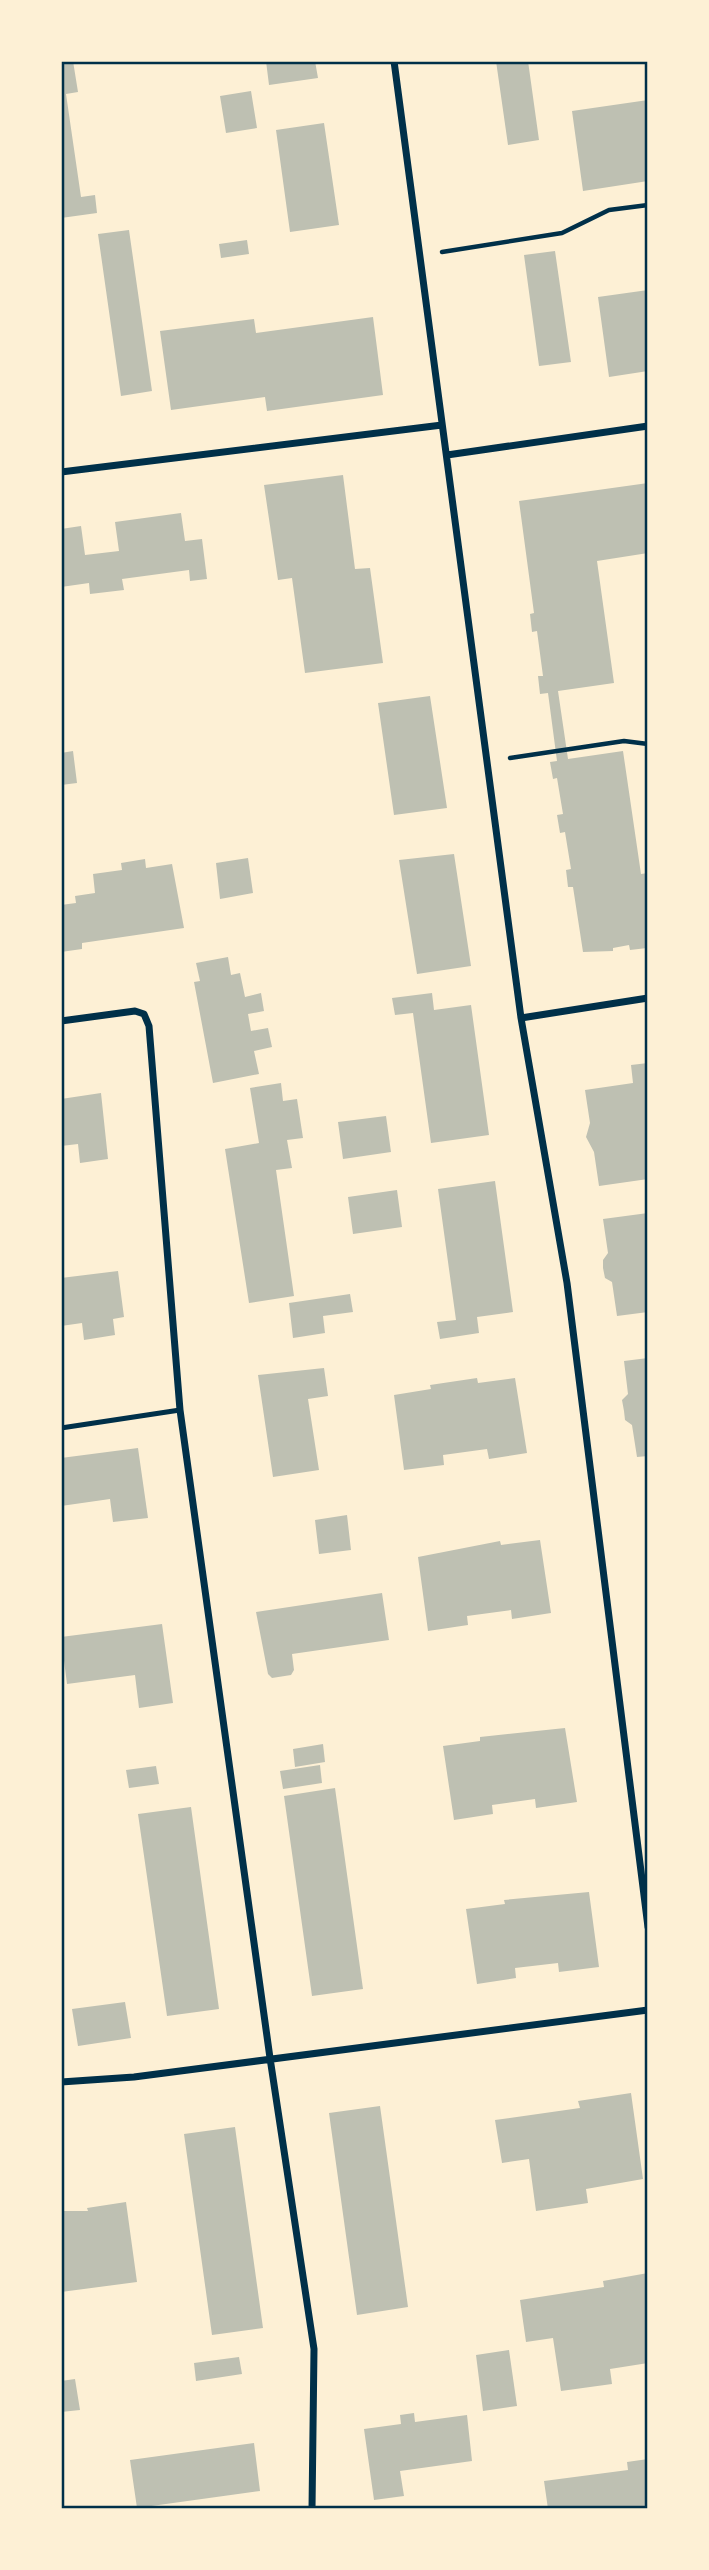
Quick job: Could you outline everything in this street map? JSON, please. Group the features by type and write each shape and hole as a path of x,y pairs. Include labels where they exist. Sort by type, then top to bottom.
{"street":[{"path":"394,61 522,1018 567,1283 648,1927"},
{"path":"61,472 442,425"},
{"path":"447,455 648,426"},
{"path":"522,1018 648,998"},
{"path":"61,1021 135,1012 144,1014 149,1026 180,1410 270,2058 314,2349 312,2509"},
{"path":"61,2082 134,2077 648,2010"}],"lane":[{"path":"61,1428 180,1410"}],"path":[{"path":"421,256 562,233 609,210 648,205"},
{"path":"488,762 624,741 648,744"}],"building":[{"path":"61,61 73,61 78,92 66,94 81,197 95,195 97,213 61,218"},
{"path":"266,61 315,61 318,78 269,85"},
{"path":"496,61 528,61 539,140 508,145"},
{"path":"251,91 257,128 226,133 220,96"},
{"path":"648,100 648,181 583,191 572,111"},
{"path":"324,123 339,225 290,232 276,130"},
{"path":"129,230 152,391 121,396 98,234"},
{"path":"247,240 249,254 221,258 219,244"},
{"path":"555,251 571,362 539,366 524,255"},
{"path":"648,290 648,371 609,377 598,297"},
{"path":"373,317 383,395 267,411 265,397 171,410 160,331 254,319 256,333"},
{"path":"343,475 355,569 370,568 383,663 305,673 292,578 278,580 264,485"},
{"path":"648,483 648,553 597,561 614,683 558,691 568,759 623,751 641,874 648,873 647,948 630,950 629,945 613,948 613,951 583,952 573,887 568,887 566,870 571,869 565,832 560,833 557,815 563,814 557,778 553,779 550,762 557,761 548,693 540,694 538,676 543,676 537,631 532,632 530,614 534,613 519,501"},
{"path":"181,513 185,541 202,539 207,579 190,581 189,570 122,579 124,590 90,594 89,583 61,587 61,529 81,526 85,555 119,551 115,522"},
{"path":"430,696 447,808 394,815 378,703"},
{"path":"73,751 77,783 61,785 61,753"},
{"path":"454,854 471,966 417,974 399,860"},
{"path":"248,858 253,893 220,899 216,863"},
{"path":"145,859 146,868 172,864 184,928 82,943 82,949 61,952 61,905 76,903 75,896 95,893 93,874 122,870 121,863"},
{"path":"228,957 231,975 240,973 245,997 261,993 264,1011 248,1014 251,1031 268,1028 272,1047 254,1051 259,1074 213,1083 194,982 200,981 196,963"},
{"path":"432,993 434,1010 471,1005 489,1135 431,1143 413,1013 395,1015 392,998"},
{"path":"648,1063 648,1179 599,1186 594,1152 586,1137 590,1123 585,1090 633,1083 631,1065"},
{"path":"281,1083 283,1101 297,1099 303,1138 287,1140 292,1168 276,1170 294,1296 249,1303 225,1149 259,1143 250,1088"},
{"path":"101,1093 108,1159 80,1163 78,1144 61,1146 61,1099"},
{"path":"386,1116 391,1152 343,1159 338,1122"},
{"path":"495,1181 513,1312 477,1317 479,1333 440,1339 437,1322 456,1320 438,1189"},
{"path":"397,1190 402,1227 353,1234 348,1197"},
{"path":"648,1213 648,1312 617,1316 612,1282 605,1278 603,1268 603,1260 608,1253 603,1219"},
{"path":"118,1271 124,1317 113,1319 115,1335 84,1340 82,1323 61,1326 61,1278"},
{"path":"350,1294 353,1312 323,1316 325,1333 293,1338 289,1303"},
{"path":"648,1358 648,1456 637,1457 632,1425 625,1420 622,1400 628,1394 624,1361"},
{"path":"324,1368 328,1396 308,1399 319,1470 273,1477 258,1375"},
{"path":"477,1378 478,1383 515,1378 527,1453 489,1459 487,1449 443,1455 444,1465 404,1470 394,1395 431,1389 430,1385"},
{"path":"138,1448 148,1518 113,1522 110,1499 61,1506 61,1458"},
{"path":"347,1515 351,1550 319,1554 315,1520"},
{"path":"540,1540 551,1613 512,1619 511,1610 467,1616 468,1625 428,1631 418,1557 500,1541 501,1545"},
{"path":"382,1593 389,1640 292,1654 294,1670 291,1675 272,1678 268,1674 256,1612"},
{"path":"162,1624 173,1703 139,1708 135,1675 67,1684 61,1637"},
{"path":"565,1728 577,1802 536,1808 535,1799 492,1805 493,1814 454,1820 443,1746 480,1741 480,1737"},
{"path":"323,1744 325,1762 295,1767 293,1749"},
{"path":"320,1765 322,1783 283,1789 280,1771"},
{"path":"156,1766 159,1784 129,1788 126,1770"},
{"path":"335,1788 363,1989 312,1996 284,1796"},
{"path":"191,1807 219,2009 167,2016 138,1814"},
{"path":"589,1892 599,1967 559,1972 558,1963 515,1968 516,1978 477,1984 466,1909 505,1904 504,1900"},
{"path":"125,2002 131,2038 78,2046 72,2009"},
{"path":"631,2093 643,2179 586,2189 588,2203 536,2211 529,2159 502,2163 495,2120 580,2108 578,2101"},
{"path":"380,2106 408,2307 357,2315 329,2113"},
{"path":"235,2127 263,2328 212,2335 184,2134"},
{"path":"126,2202 137,2282 61,2292 61,2211 88,2211 87,2208"},
{"path":"648,2273 648,2363 610,2369 612,2384 561,2391 553,2338 526,2342 520,2300 604,2287 603,2281"},
{"path":"509,2350 517,2406 483,2411 476,2355"},
{"path":"239,2357 242,2374 196,2381 194,2363"},
{"path":"75,2379 80,2410 61,2412 61,2381"},
{"path":"414,2413 415,2422 467,2415 472,2461 400,2471 404,2496 374,2500 364,2429 401,2424 400,2415"},
{"path":"254,2443 260,2491 137,2508 130,2460"},
{"path":"648,2459 648,2509 548,2509 544,2481 628,2470 627,2462"}]}
